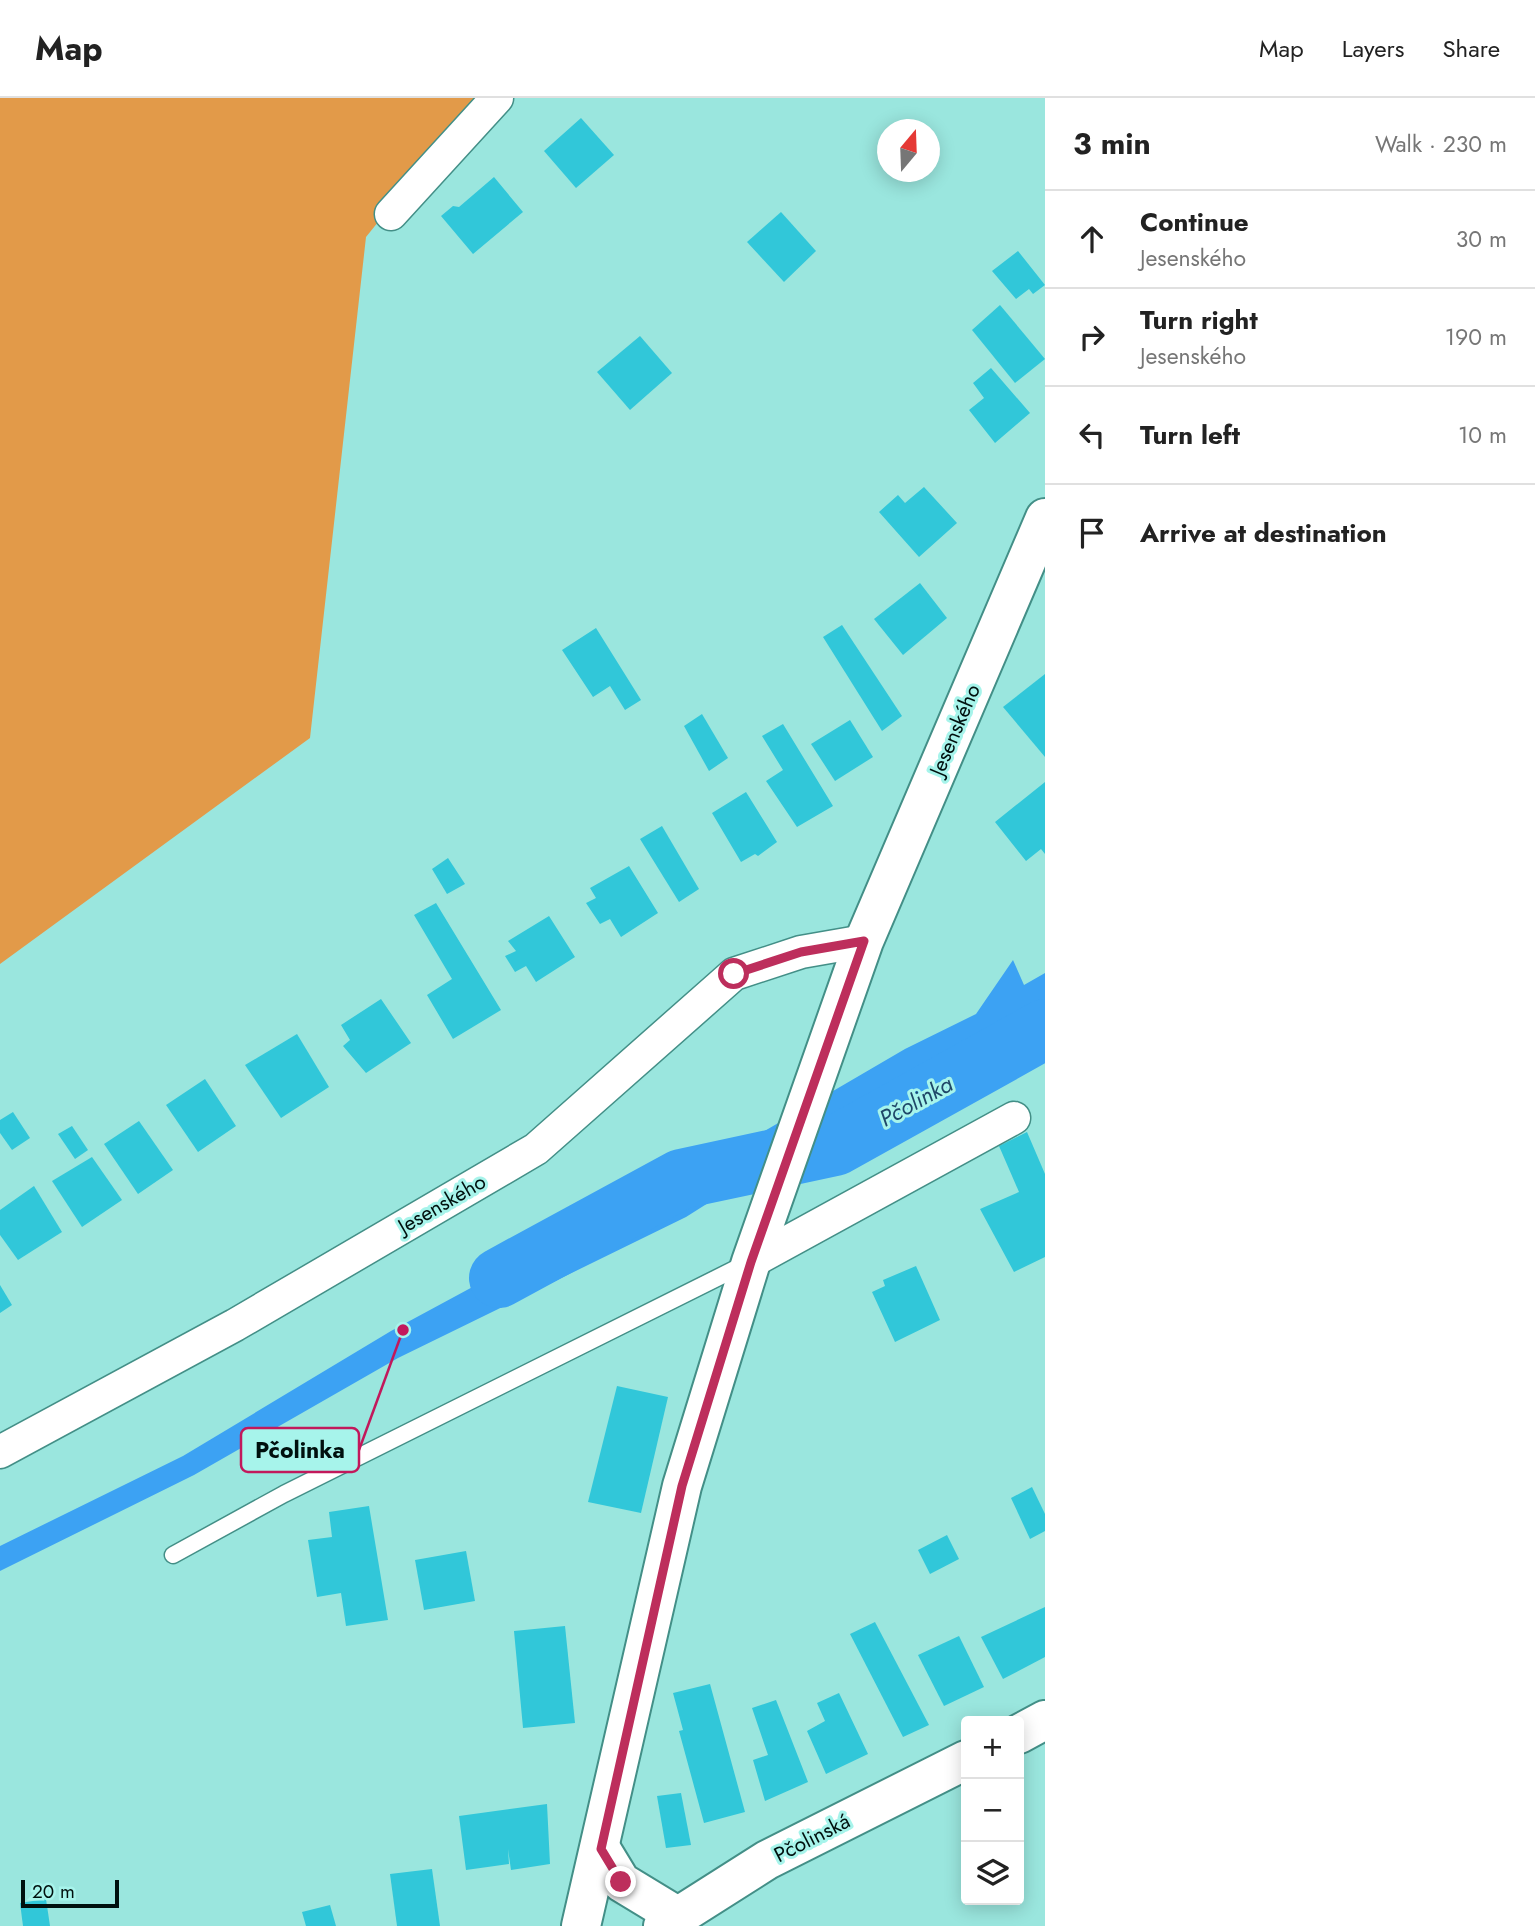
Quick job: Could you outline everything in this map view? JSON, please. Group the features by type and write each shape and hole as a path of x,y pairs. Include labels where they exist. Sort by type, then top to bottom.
{"street":[{"path":"391,214 497,98"},
{"name":"Jesenského","path":"581,1926 601,1849 682,1486 751,1262 839,1005 864,941 1045,518"},
{"name":"Jesenského","path":"0,1452 235,1325 536,1149 734,974 801,952 864,941"},
{"path":"751,1262 1014,1118"},
{"path":"1024,1731 1045,1720"},
{"name":"Pčolinská","path":"670,1921 767,1860 961,1763"},
{"path":"601,1849 621,1882 670,1921"}],"lane":[{"path":"173,1555 284,1494 751,1262"}],"shaded area":[{"path":"0,98 478,98 366,237 310,738 0,964"}],"water":[{"path":"1013,960 1024,985 1045,973 1045,1060 1016,1072 991,1045 913,1074 686,1217 398,1358 194,1475 0,1571 0,1546 183,1456 391,1331 517,1263 675,1192 756,1136 905,1049 976,1014"}],"building":[{"path":"581,118 614,155 576,188 544,151"},
{"path":"494,177 523,212 473,254 441,216 453,206 459,207"},
{"path":"781,212 816,251 784,282 747,242"},
{"path":"1018,251 1045,285 1033,294 1029,289 1016,299 992,271"},
{"path":"1000,305 1045,359 1015,383 972,330"},
{"path":"640,336 672,373 630,410 597,372"},
{"path":"991,368 1030,413 995,443 969,410 984,398 973,383"},
{"path":"924,487 957,523 919,557 879,512 898,495 905,503"},
{"path":"920,583 947,618 903,655 874,619"},
{"path":"842,625 902,716 882,731 823,637"},
{"path":"596,628 641,700 625,710 610,686 593,697 562,650"},
{"path":"1045,674 1045,757 1003,707"},
{"path":"702,714 728,758 709,771 684,726"},
{"path":"850,720 873,757 835,781 811,744"},
{"path":"783,724 833,806 797,827 766,781 783,770 762,736"},
{"path":"1045,782 1045,854 1041,849 1026,861 995,822"},
{"path":"746,792 777,842 758,856 755,854 741,862 712,813"},
{"path":"662,826 699,889 679,902 640,839"},
{"path":"448,858 465,884 447,894 432,869"},
{"path":"629,866 658,913 621,937 610,919 600,924 586,903 596,898 590,888"},
{"path":"436,903 501,1010 453,1039 427,995 452,979 414,915"},
{"path":"549,916 575,957 536,982 526,966 515,972 505,956 516,951 508,941"},
{"path":"381,999 411,1043 366,1073 343,1046 350,1040 341,1025"},
{"path":"297,1034 329,1087 281,1118 245,1065"},
{"path":"205,1079 236,1126 198,1152 166,1105"},
{"path":"13,1112 30,1138 12,1150 0,1133 0,1120"},
{"path":"139,1121 173,1170 138,1194 104,1144"},
{"path":"72,1126 88,1150 75,1159 58,1134"},
{"path":"1027,1132 1045,1174 1045,1257 1014,1272 980,1209 1019,1192 999,1146"},
{"path":"92,1157 122,1200 82,1227 52,1181"},
{"path":"34,1186 62,1232 18,1260 0,1235 0,1210"},
{"path":"916,1266 940,1320 895,1342 872,1292 885,1286 883,1280"},
{"path":"0,1285 12,1305 0,1313"},
{"path":"617,1386 668,1397 641,1513 588,1502"},
{"path":"1032,1487 1045,1514 1045,1531 1030,1539 1011,1498"},
{"path":"369,1506 388,1620 346,1626 341,1593 317,1597 308,1540 332,1537 329,1512"},
{"path":"947,1535 959,1559 930,1574 918,1550"},
{"path":"466,1551 475,1601 424,1610 415,1560"},
{"path":"1045,1607 1045,1657 1003,1679 981,1637"},
{"path":"875,1622 929,1725 903,1737 850,1634"},
{"path":"565,1626 575,1723 523,1728 514,1631"},
{"path":"959,1636 984,1687 944,1706 918,1655"},
{"path":"710,1684 745,1812 704,1823 679,1731 683,1730 673,1693"},
{"path":"839,1693 868,1754 826,1774 807,1731 825,1721 817,1703"},
{"path":"776,1700 808,1782 765,1801 753,1760 768,1755 752,1708"},
{"path":"681,1793 691,1845 666,1848 657,1796"},
{"path":"547,1804 550,1864 511,1870 508,1849 509,1864 466,1870 459,1816"},
{"path":"432,1869 440,1926 397,1926 390,1874"},
{"path":"46,1899 50,1926 23,1926 20,1903"},
{"path":"330,1905 336,1926 306,1926 302,1912"}],"waterway":[{"name":"Pčolinka","path":"499,1278 681,1179 835,1146 1045,1029"}],"place":[{"name":"Pčolinka","path":"403,1330"}],"route":[{"path":"621,1882 601,1849 682,1486 751,1262 839,1005 864,941 801,952 734,974"}]}
